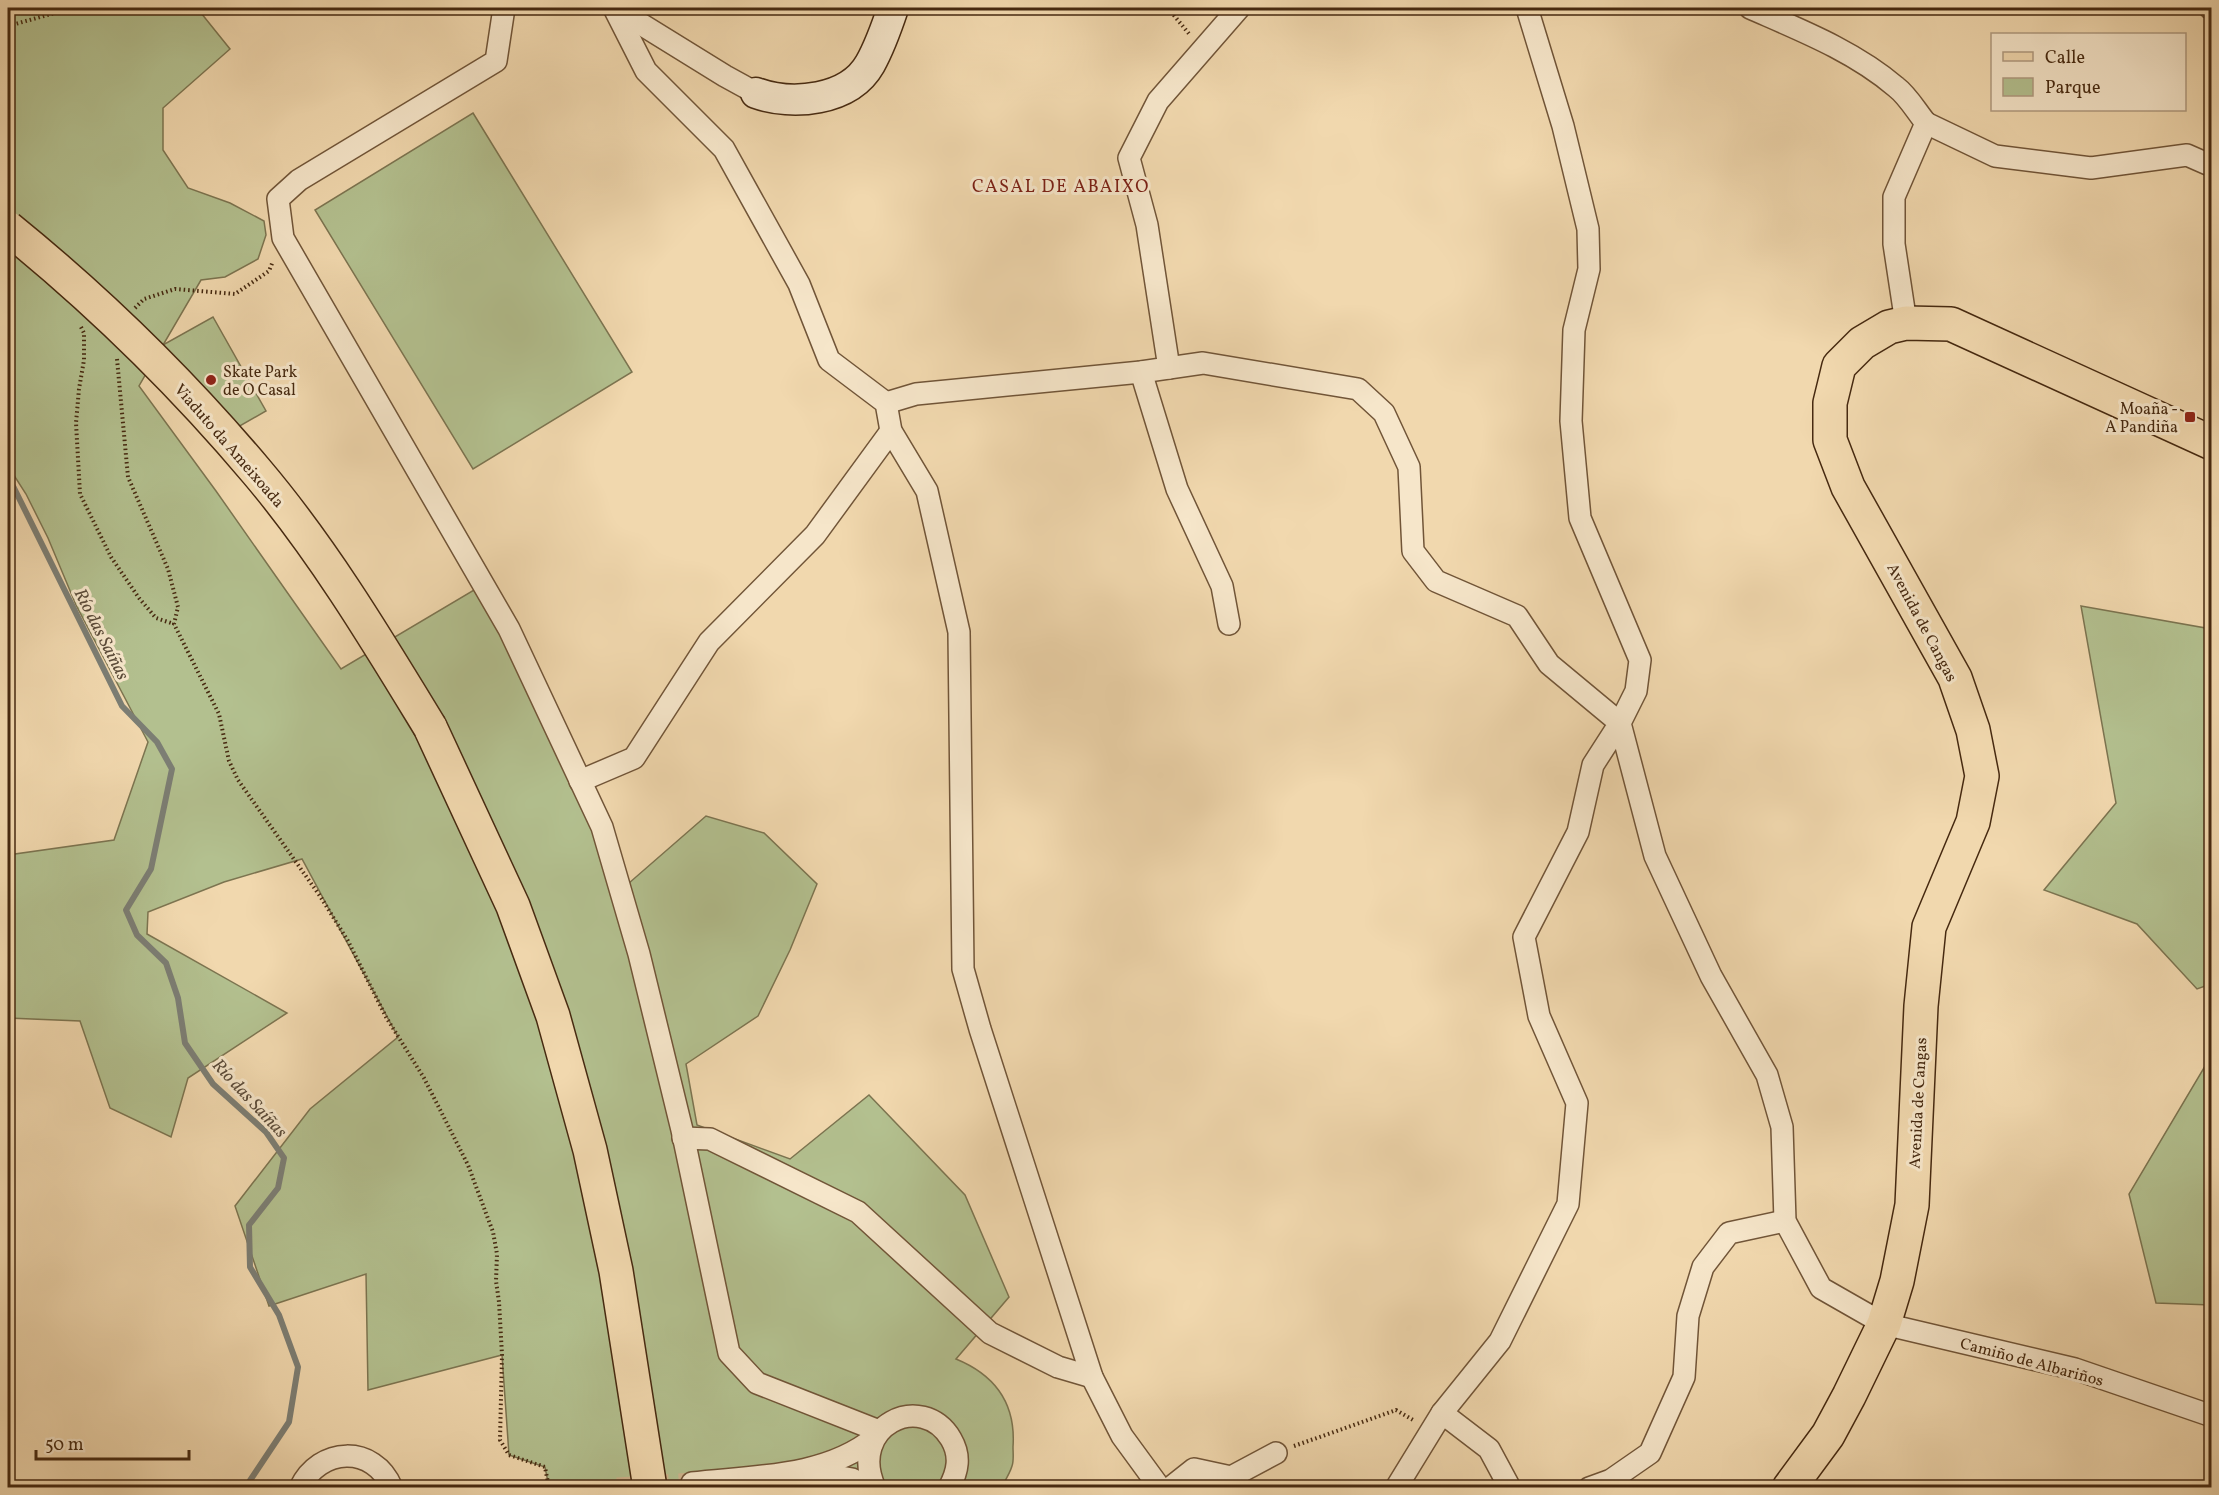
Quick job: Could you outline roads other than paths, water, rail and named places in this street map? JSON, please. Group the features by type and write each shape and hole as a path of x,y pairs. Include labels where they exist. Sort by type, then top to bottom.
{"main road":[{"name":"Viaduto da Ameixoada","path":"8,228 107,312 172,378 258,472 318,552 430,727 513,906 553,1016 597,1183 616,1271 630,1363 637,1481"},
{"name":"Avenida de Cangas","path":"1789,1488 1827,1435 1849,1396 1884,1324 1897,1281 1912,1205 1921,1006 1929,927 1973,822 1983,776 1973,730 1954,678 1848,487 1830,440 1830,402 1839,366 1862,343 1889,327 1906,323 1951,324 2211,443"}],"street":[{"path":"504,8 496,61 299,180 278,199 283,238 508,629 602,827 639,954 683,1138 729,1353 757,1383 876,1434"},
{"path":"615,8 756,93 772,99 799,101 823,96 851,85 869,66 893,8"},
{"path":"615,8 646,71 724,149 799,284 829,360 886,404 891,431 927,491 959,633 963,969 980,1029 1092,1377 1122,1436 1160,1488"},
{"path":"1169,368 1147,225 1128,158 1158,101 1239,8"},
{"path":"1396,1488 1442,1413 1500,1341 1568,1204 1577,1103 1539,1017 1524,937 1578,832 1593,765 1620,723 1636,691 1640,660 1580,518 1571,421 1574,330 1589,269 1588,229 1563,126 1527,8"},
{"path":"1750,8 1859,60 1898,88 1926,123 1995,156 2091,168 2187,155 2211,166"},
{"path":"1906,323 1894,244 1894,197 1926,123"},
{"path":"886,404 916,394 1141,372 1203,363 1358,389 1384,413 1408,467 1413,552 1436,581 1517,616 1550,664 1620,723 1655,856 1711,976 1767,1075 1782,1127 1785,1221 1729,1233 1703,1267 1688,1316 1684,1377 1650,1453 1611,1480 1589,1488"},
{"path":"1141,372 1177,489 1222,586 1229,624"},
{"path":"580,781 634,758 708,642 815,535 891,431"},
{"path":"683,1138 710,1139 858,1212 990,1333 1058,1367 1092,1377"},
{"name":"Camiño de Albariños","path":"1785,1221 1821,1288 1884,1324 2075,1369 2211,1416"},
{"path":"1442,1413 1489,1449 1510,1488"},
{"path":"692,1483 801,1470 852,1453 891,1421 906,1417 921,1417 936,1422 947,1432 955,1445 958,1460 956,1475 949,1488"},
{"path":"874,1488 867,1463 869,1450 876,1434"},
{"path":"1170,1488 1194,1469 1231,1477 1276,1453"},
{"path":"300,1488 304,1478 316,1465 332,1458 348,1456 365,1459 380,1468 394,1485"},
{"path":"801,1470 852,1479 874,1488"}],"waterway":[{"name":"Río das Saíñas","path":"8,479 122,706 157,742 172,769 151,869 126,910 137,935 166,963 178,998 185,1043 213,1084 266,1132 284,1158 278,1188 249,1225 250,1267 279,1315 298,1367 289,1422 245,1488"}],"tunnel":[{"path":"617,1488 692,1483"}],"place":[{"name":"Skate Park de O Casal","path":"211,380"},
{"name":"Moaña - A Pandiña","path":"2190,417"}],"district":[{"name":"CASAL DE ABAIXO","path":"1061,186"}]}
